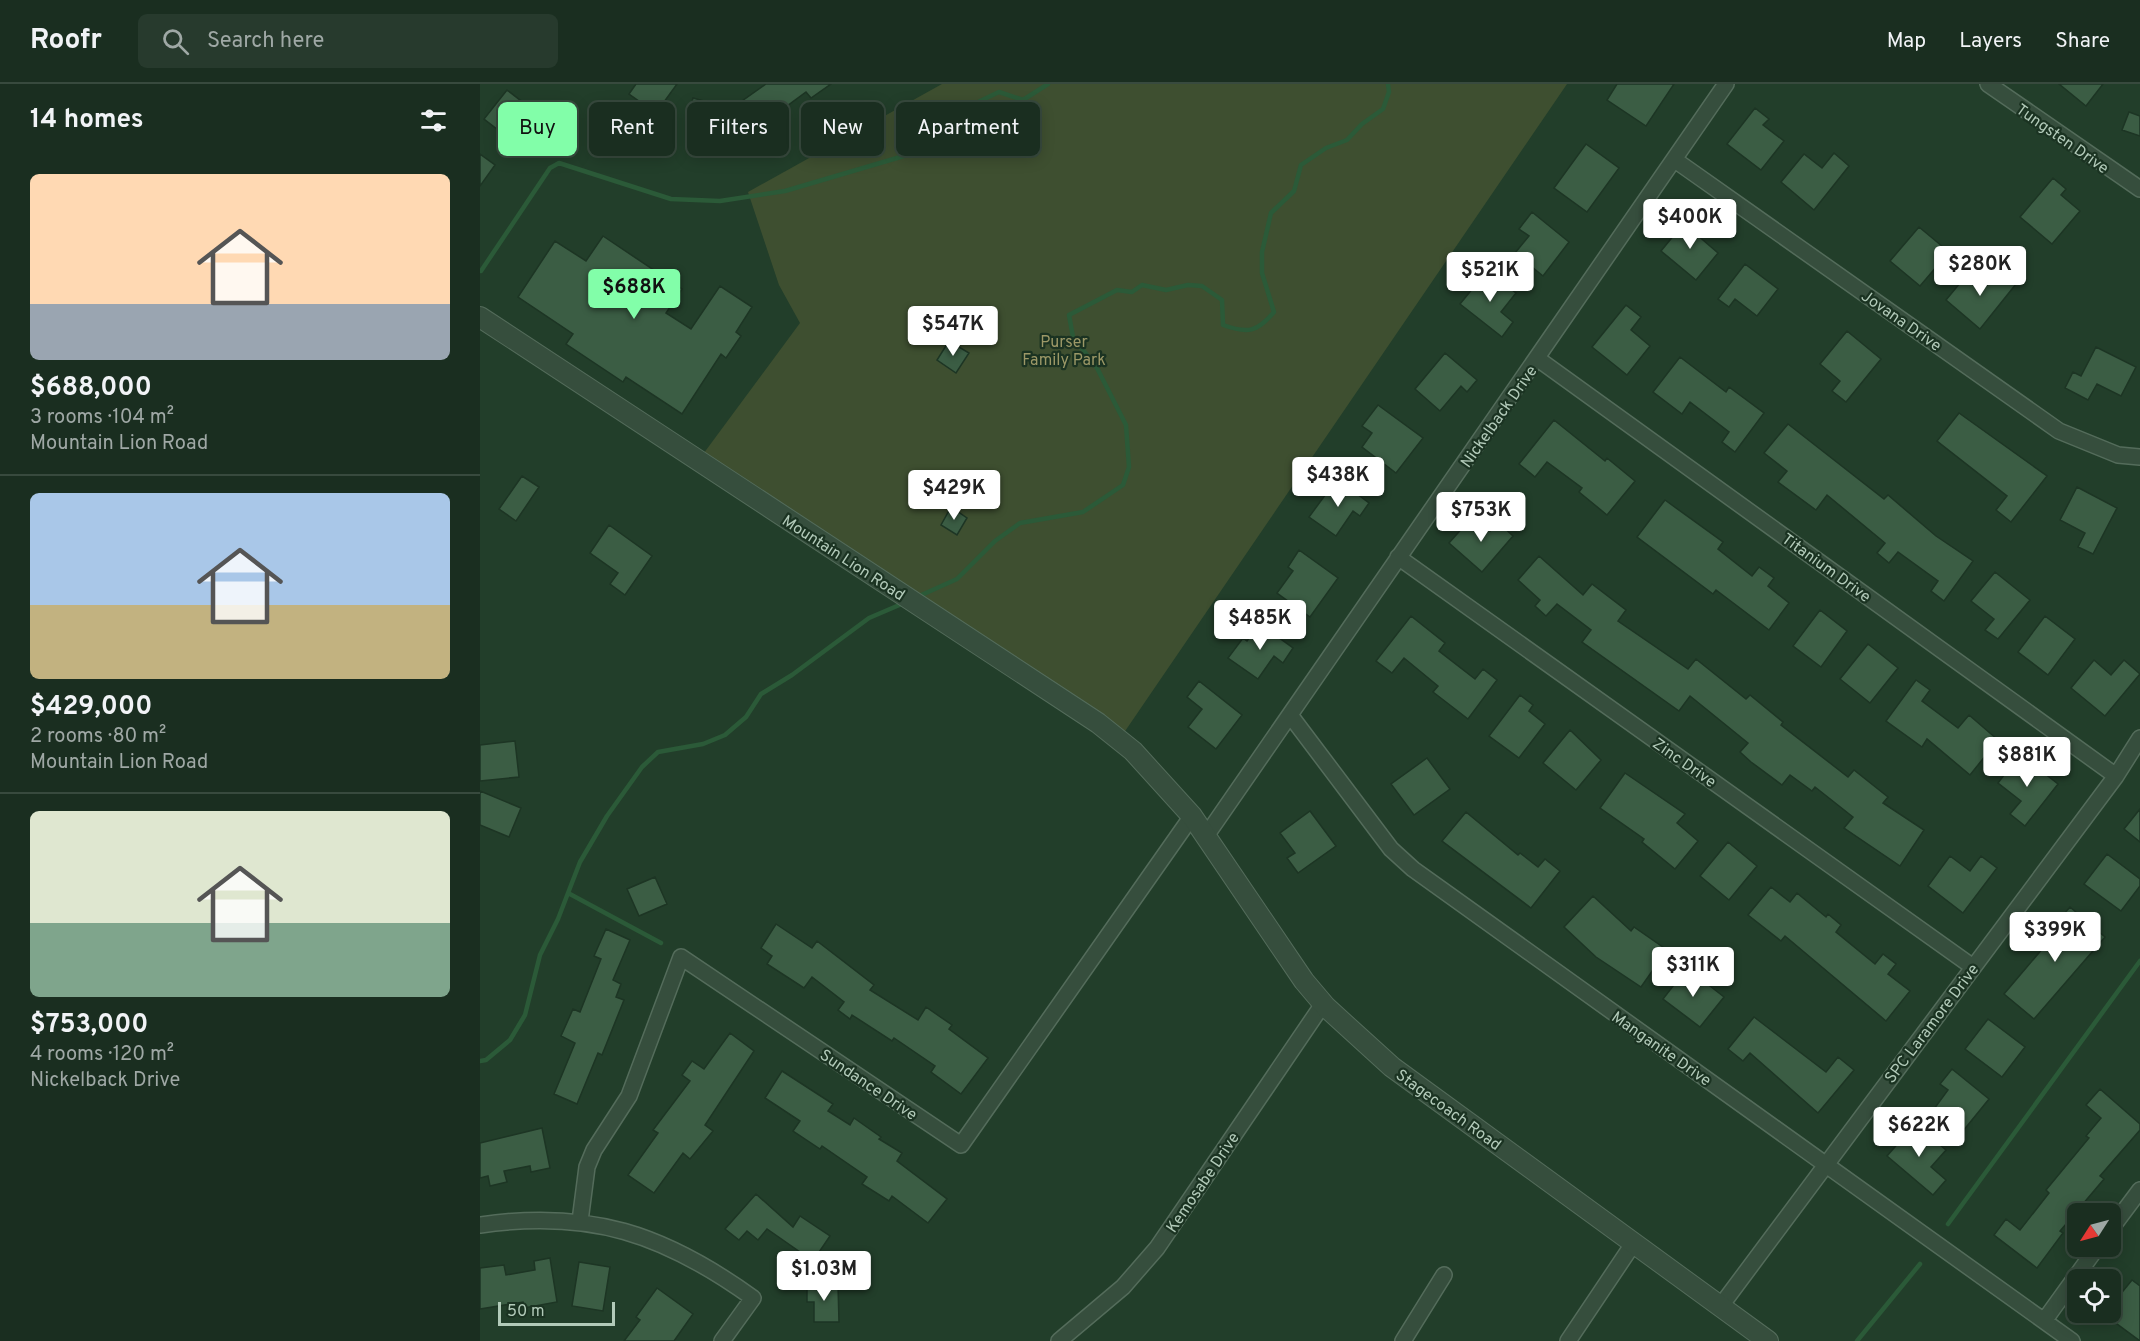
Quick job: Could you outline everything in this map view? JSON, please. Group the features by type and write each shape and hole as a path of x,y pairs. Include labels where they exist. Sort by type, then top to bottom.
{"street":[{"name":"Nickelback Drive","path":"1206,836 1726,84"},
{"name":"Tungsten Drive","path":"1988,84 2140,189"},
{"name":"Jovana Drive","path":"1675,160 2059,431 2118,455 2140,457"},
{"name":"Mountain Lion Road","path":"480,317 1098,723 1132,751 1192,816"},
{"name":"Titanium Drive","path":"1538,359 2116,776"},
{"name":"Zinc Drive","path":"1398,557 1973,967"},
{"name":"Manganite Drive","path":"1290,715 1391,849 1413,869 2072,1341"},
{"name":"SPC Laramore Drive","path":"1720,1307 2116,776 2140,738"},
{"name":"Stagecoach Road","path":"1192,816 1304,981 1323,1004 1392,1067 1768,1341"},
{"name":"Sundance Drive","path":"580,1221 587,1167 594,1150 629,1096 681,957 962,1145 1192,816"},
{"name":"Kemosabe Drive","path":"1059,1341 1123,1287 1157,1248 1323,1004"},
{"path":"2121,1215 2140,1190"},
{"path":"480,1225 508,1221 580,1221 637,1234 669,1246 714,1270 753,1298 722,1341"},
{"path":"1568,1341 1633,1244"},
{"path":"2044,1321 2090,1257"},
{"path":"1403,1341 1444,1275"}],"green space":[{"name":"Purser Family Park","path":"942,84 1567,84 1119,740 698,461 800,323 779,285 748,192 813,156 884,156 884,116 896,110 896,156 1040,156 1040,102 910,102"}],"building":[{"path":"636,84 677,84 664,102 640,102 629,94"},
{"path":"766,84 831,84 811,98 806,92 789,105 789,102 742,101"},
{"path":"1617,84 1674,84 1646,126 1607,100"},
{"path":"2059,84 2103,84 2086,106"},
{"path":"507,90 522,102 498,102 498,130 484,119"},
{"path":"693,98 707,102 692,102"},
{"path":"1755,108 1769,119 1763,125 1784,141 1761,170 1727,144"},
{"path":"2129,112 2140,116 2140,136 2122,130"},
{"path":"1586,144 1619,168 1587,212 1554,188"},
{"path":"1834,153 1849,166 1814,210 1781,182 1804,154 1822,168"},
{"path":"480,154 495,165 480,186"},
{"path":"2053,178 2066,189 2061,195 2080,211 2052,244 2020,217"},
{"path":"1532,212 1569,242 1543,276 1515,253 1529,236 1519,229"},
{"path":"1688,218 1701,229 1696,234 1718,253 1696,280 1661,251"},
{"path":"1919,227 1949,252 1920,286 1890,261"},
{"path":"603,236 682,289 666,313 691,329 720,286 752,307 736,332 741,336 726,358 721,354 682,414 626,377 623,382 566,344 573,334 518,297 555,241 586,261"},
{"path":"1745,264 1778,289 1757,316 1735,299 1729,307 1718,299"},
{"path":"1999,270 2016,284 1980,329 1946,300 1970,271 1987,285"},
{"path":"1487,271 1516,293 1501,312 1513,322 1502,337 1460,304"},
{"path":"1626,305 1641,317 1631,330 1650,346 1627,375 1592,347"},
{"path":"1847,331 1881,359 1846,402 1832,391 1840,381 1820,364"},
{"path":"949,341 969,353 956,373 937,360"},
{"path":"2096,347 2136,367 2121,396 2097,384 2088,400 2065,388 2073,372 2081,376"},
{"path":"1445,353 1477,380 1467,392 1461,386 1440,411 1415,389"},
{"path":"1680,357 1726,392 1729,387 1764,413 1735,452 1722,442 1729,432 1690,402 1682,414 1653,392"},
{"path":"1378,405 1423,438 1396,473 1362,447 1372,433 1362,426"},
{"path":"1959,413 2047,476 2011,522 1996,510 2007,496 1937,441"},
{"path":"1554,420 1605,461 1607,458 1635,481 1607,515 1579,492 1582,488 1547,462 1535,477 1519,464"},
{"path":"1788,424 1884,499 1888,495 1936,536 1973,561 1944,601 1931,591 1938,581 1898,552 1889,563 1877,553 1885,543 1827,495 1816,510 1778,482 1787,471 1764,453"},
{"path":"522,476 539,487 516,521 499,509"},
{"path":"1337,479 1369,503 1360,516 1353,511 1336,536 1309,517"},
{"path":"2077,487 2117,508 2093,554 2078,547 2085,533 2060,520"},
{"path":"1665,500 1723,542 1718,549 1752,576 1759,567 1774,578 1768,586 1789,603 1769,630 1716,590 1713,594 1637,537"},
{"path":"951,507 967,518 957,535 941,525"},
{"path":"1473,516 1490,531 1498,522 1513,536 1482,572 1449,543"},
{"path":"609,525 652,556 625,595 610,584 618,573 590,553"},
{"path":"1299,550 1338,578 1310,617 1277,593 1293,571 1288,567"},
{"path":"1539,556 1583,595 1592,584 1626,610 1618,621 1688,669 1696,659 1746,699 1750,695 1783,722 1781,725 1848,777 1854,770 1888,797 1883,803 1924,830 1900,866 1844,828 1853,817 1815,787 1812,791 1790,775 1782,785 1751,762 1740,752 1748,743 1690,696 1679,711 1582,642 1591,630 1557,604 1546,616 1535,606 1540,600 1518,580"},
{"path":"1995,572 2030,600 1998,639 1985,630 1994,619 1971,601"},
{"path":"1820,610 1847,631 1821,667 1793,646"},
{"path":"1411,616 1445,643 1439,651 1475,679 1483,669 1497,680 1468,719 1433,692 1438,686 1404,658 1392,673 1376,661"},
{"path":"2045,616 2075,639 2048,675 2018,652"},
{"path":"1260,624 1293,648 1283,663 1274,656 1258,679 1228,658 1243,638 1247,641"},
{"path":"1868,644 1898,668 1870,703 1840,679"},
{"path":"2094,660 2111,675 2124,660 2140,674 2105,716 2071,688"},
{"path":"1916,680 1930,690 1922,701 1958,728 1969,715 1998,740 1970,775 1927,739 1922,747 1886,721"},
{"path":"1199,681 1242,715 1216,749 1188,727 1202,709 1187,697"},
{"path":"1520,695 1533,705 1529,711 1545,724 1519,758 1489,736"},
{"path":"1570,730 1601,760 1576,790 1543,763"},
{"path":"515,741 519,777 480,781 480,745"},
{"path":"2020,754 2058,784 2025,826 2010,814 2021,801 1998,783"},
{"path":"1427,758 1450,789 1414,815 1391,784"},
{"path":"1625,773 1685,814 1677,823 1698,841 1675,869 1642,842 1644,839 1600,808"},
{"path":"480,791 521,808 509,837 480,825"},
{"path":"2140,809 2140,842 2124,829"},
{"path":"1310,811 1336,846 1298,873 1287,858 1295,853 1280,833"},
{"path":"1466,812 1518,855 1520,853 1538,867 1545,859 1560,871 1531,908 1442,841"},
{"path":"1728,842 1757,866 1729,900 1700,876"},
{"path":"2107,854 2140,879 2140,886 2121,911 2084,884"},
{"path":"1950,856 1970,871 1981,856 1997,868 1963,913 1928,886"},
{"path":"655,877 667,904 639,916 627,889"},
{"path":"1771,887 1790,902 1797,893 1826,917 1828,914 1841,925 1836,932 1875,964 1883,954 1896,964 1888,974 1910,991 1886,1021 1785,936 1781,941 1748,915"},
{"path":"1593,896 1631,931 1634,927 1667,950 1641,987 1596,957 1564,927"},
{"path":"2070,907 2105,937 2034,1019 2004,994 2049,941 2044,937"},
{"path":"776,924 812,948 817,941 874,985 870,990 918,1020 926,1007 952,1025 949,1029 988,1058 961,1094 931,1072 935,1066 894,1038 892,1041 852,1015 850,1019 838,1010 844,1002 812,977 804,988 767,964 772,956 761,948"},
{"path":"606,929 630,940 613,980 621,984 616,997 624,1000 602,1055 598,1053 577,1104 554,1094 575,1043 561,1036 573,1009 580,1012 601,959 594,956"},
{"path":"1687,968 1724,997 1700,1027 1663,999"},
{"path":"1754,1017 1826,1072 1838,1057 1854,1070 1818,1113 1750,1053 1743,1061 1728,1049"},
{"path":"1988,1019 2025,1047 2002,1077 1965,1049"},
{"path":"730,1033 754,1051 705,1125 713,1131 690,1159 683,1153 654,1193 628,1175 658,1133 653,1130 690,1081 682,1075 692,1061 704,1069"},
{"path":"1952,1069 1989,1099 1963,1131 1934,1109 1948,1090 1940,1084"},
{"path":"782,1071 833,1104 828,1111 850,1125 854,1118 881,1137 879,1139 902,1153 897,1161 947,1199 928,1223 892,1196 889,1201 862,1184 867,1177 822,1146 820,1149 793,1131 800,1121 765,1098"},
{"path":"2100,1089 2140,1124 2140,1130 2100,1176 2104,1179 2084,1203 2067,1203 2067,1223 2060,1231 2063,1233 2037,1268 1994,1235 2006,1219 2020,1230 2049,1193 2046,1190 2089,1138 2086,1136 2101,1118 2086,1105"},
{"path":"1915,1124 1946,1150 1931,1167 1946,1180 1933,1195 1887,1156"},
{"path":"542,1128 550,1168 531,1172 530,1166 504,1171 507,1182 490,1186 488,1176 480,1178 480,1143"},
{"path":"756,1194 793,1227 800,1216 830,1236 813,1261 767,1229 758,1240 747,1231 739,1240 725,1229"},
{"path":"550,1258 557,1302 524,1308 523,1302 480,1309 480,1268 504,1265 506,1275 535,1270 534,1261"},
{"path":"579,1262 610,1267 603,1311 572,1306"},
{"path":"2132,1280 2140,1286 2140,1341 2116,1323 2121,1323 2121,1294"},
{"path":"807,1285 838,1285 839,1322 814,1322 814,1302 807,1302"},
{"path":"657,1288 693,1314 674,1341 624,1341 640,1320 636,1317"}],"waterway":[{"path":"481,271 550,168 559,163 671,199 720,201 785,191 914,153 947,135 972,105 999,92 1023,100 1048,84"},
{"path":"917,597 957,579 995,541 1020,523 1083,512 1123,485 1129,467 1126,425 1097,368 1073,337 1069,315 1117,290 1132,292 1142,285 1166,290 1188,285 1202,286 1222,300 1223,325 1246,330 1262,324 1274,312 1262,273 1262,252 1271,213 1294,191 1301,165 1326,148 1347,140 1362,124 1383,109 1389,92 1388,84"},
{"path":"480,1061 486,1060 510,1040 525,1015 540,955 558,919 580,862 607,816 642,767 658,752 703,744 725,735 746,717 761,694 792,675 869,618 904,603"},
{"path":"568,893 661,943"},
{"path":"1948,1224 2140,961"},
{"path":"1857,1341 1920,1264"}]}
